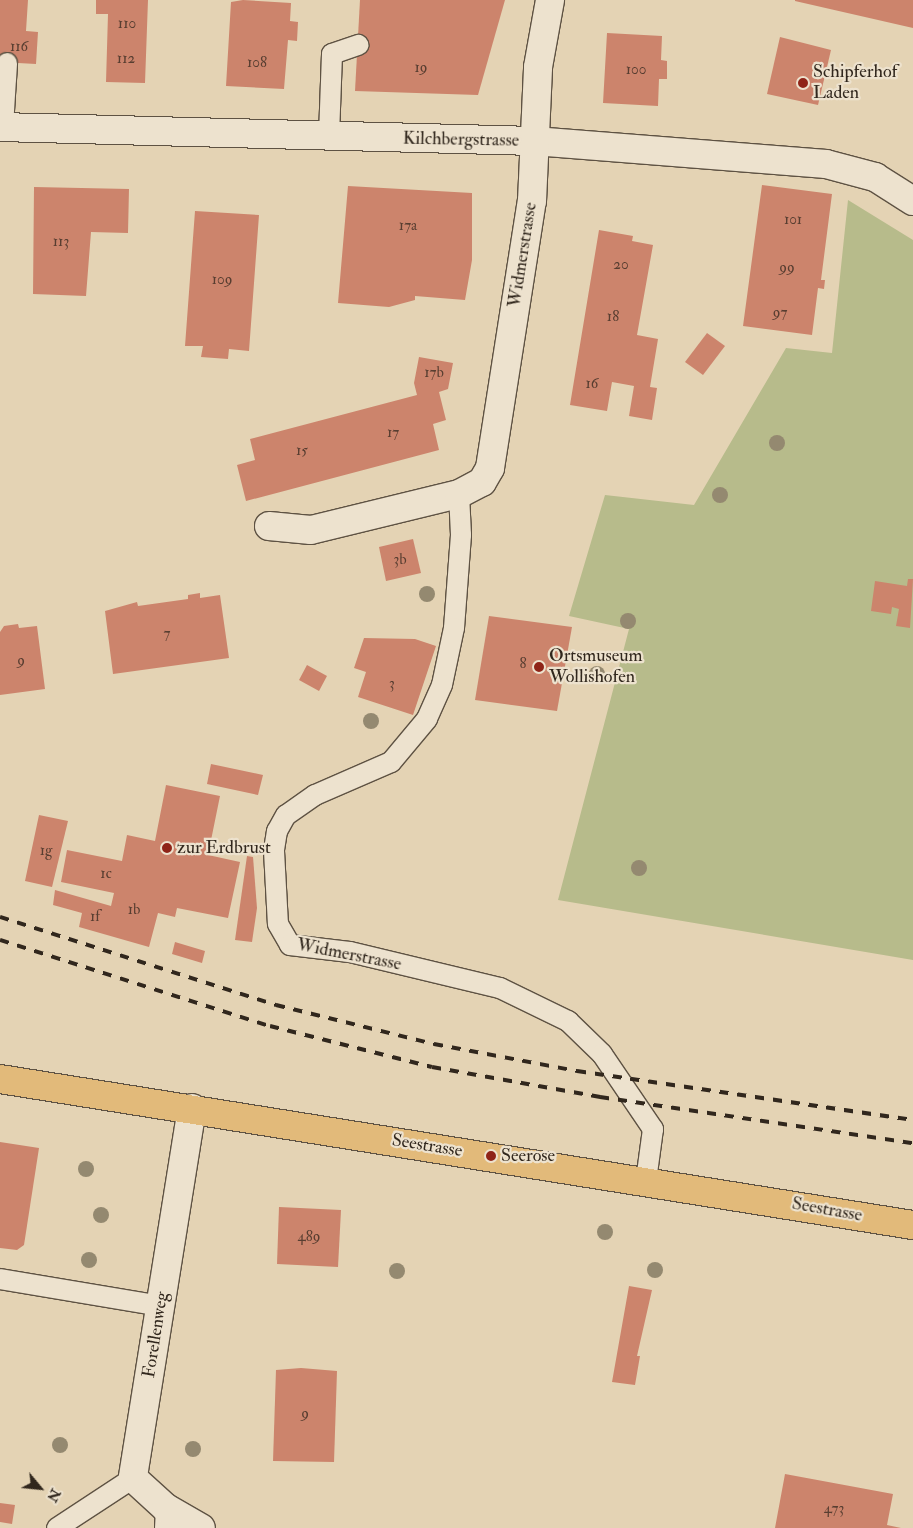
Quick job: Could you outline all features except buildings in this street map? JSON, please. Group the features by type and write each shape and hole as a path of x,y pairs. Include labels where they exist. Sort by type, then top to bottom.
{"main road":[{"name":"Seestrasse","path":"0,1079 192,1108 913,1225"}],"street":[{"name":"Widmerstrasse","path":"269,526 311,530 459,494 482,482 490,468 532,201 538,67 550,0"},
{"name":"Kilchbergstrasse","path":"2,127 534,141 826,164 875,177 913,201"},
{"name":"Forellenweg","path":"133,1478 192,1108"},
{"path":"133,1478 166,1518 201,1528"}],"lane":[{"path":"329,136 332,54 358,45"},
{"path":"2,127 7,63"},
{"name":"Widmerstrasse","path":"459,494 461,535 454,628 442,685 428,719 391,762 315,795 286,815 277,831 274,851 278,924 290,945 350,952 500,988 568,1021 602,1054 653,1129 646,1181"},
{"path":"0,1279 161,1306"},
{"path":"57,1528 133,1478"}],"green space":[{"path":"848,200 913,240 913,960 558,900 629,629 569,616 605,495 694,505 786,348 832,353"}],"railway":[{"path":"0,917 276,1005 434,1044 577,1071 913,1120"},
{"path":"0,940 270,1026 432,1067 600,1097 913,1143"}],"place":[{"name":"Schipferhof Laden","path":"803,83"},
{"name":"Ortsmuseum Wollishofen","path":"539,667"},
{"name":"zur Erdbrust","path":"167,848"},
{"name":"Seerose","path":"491,1156"}]}
